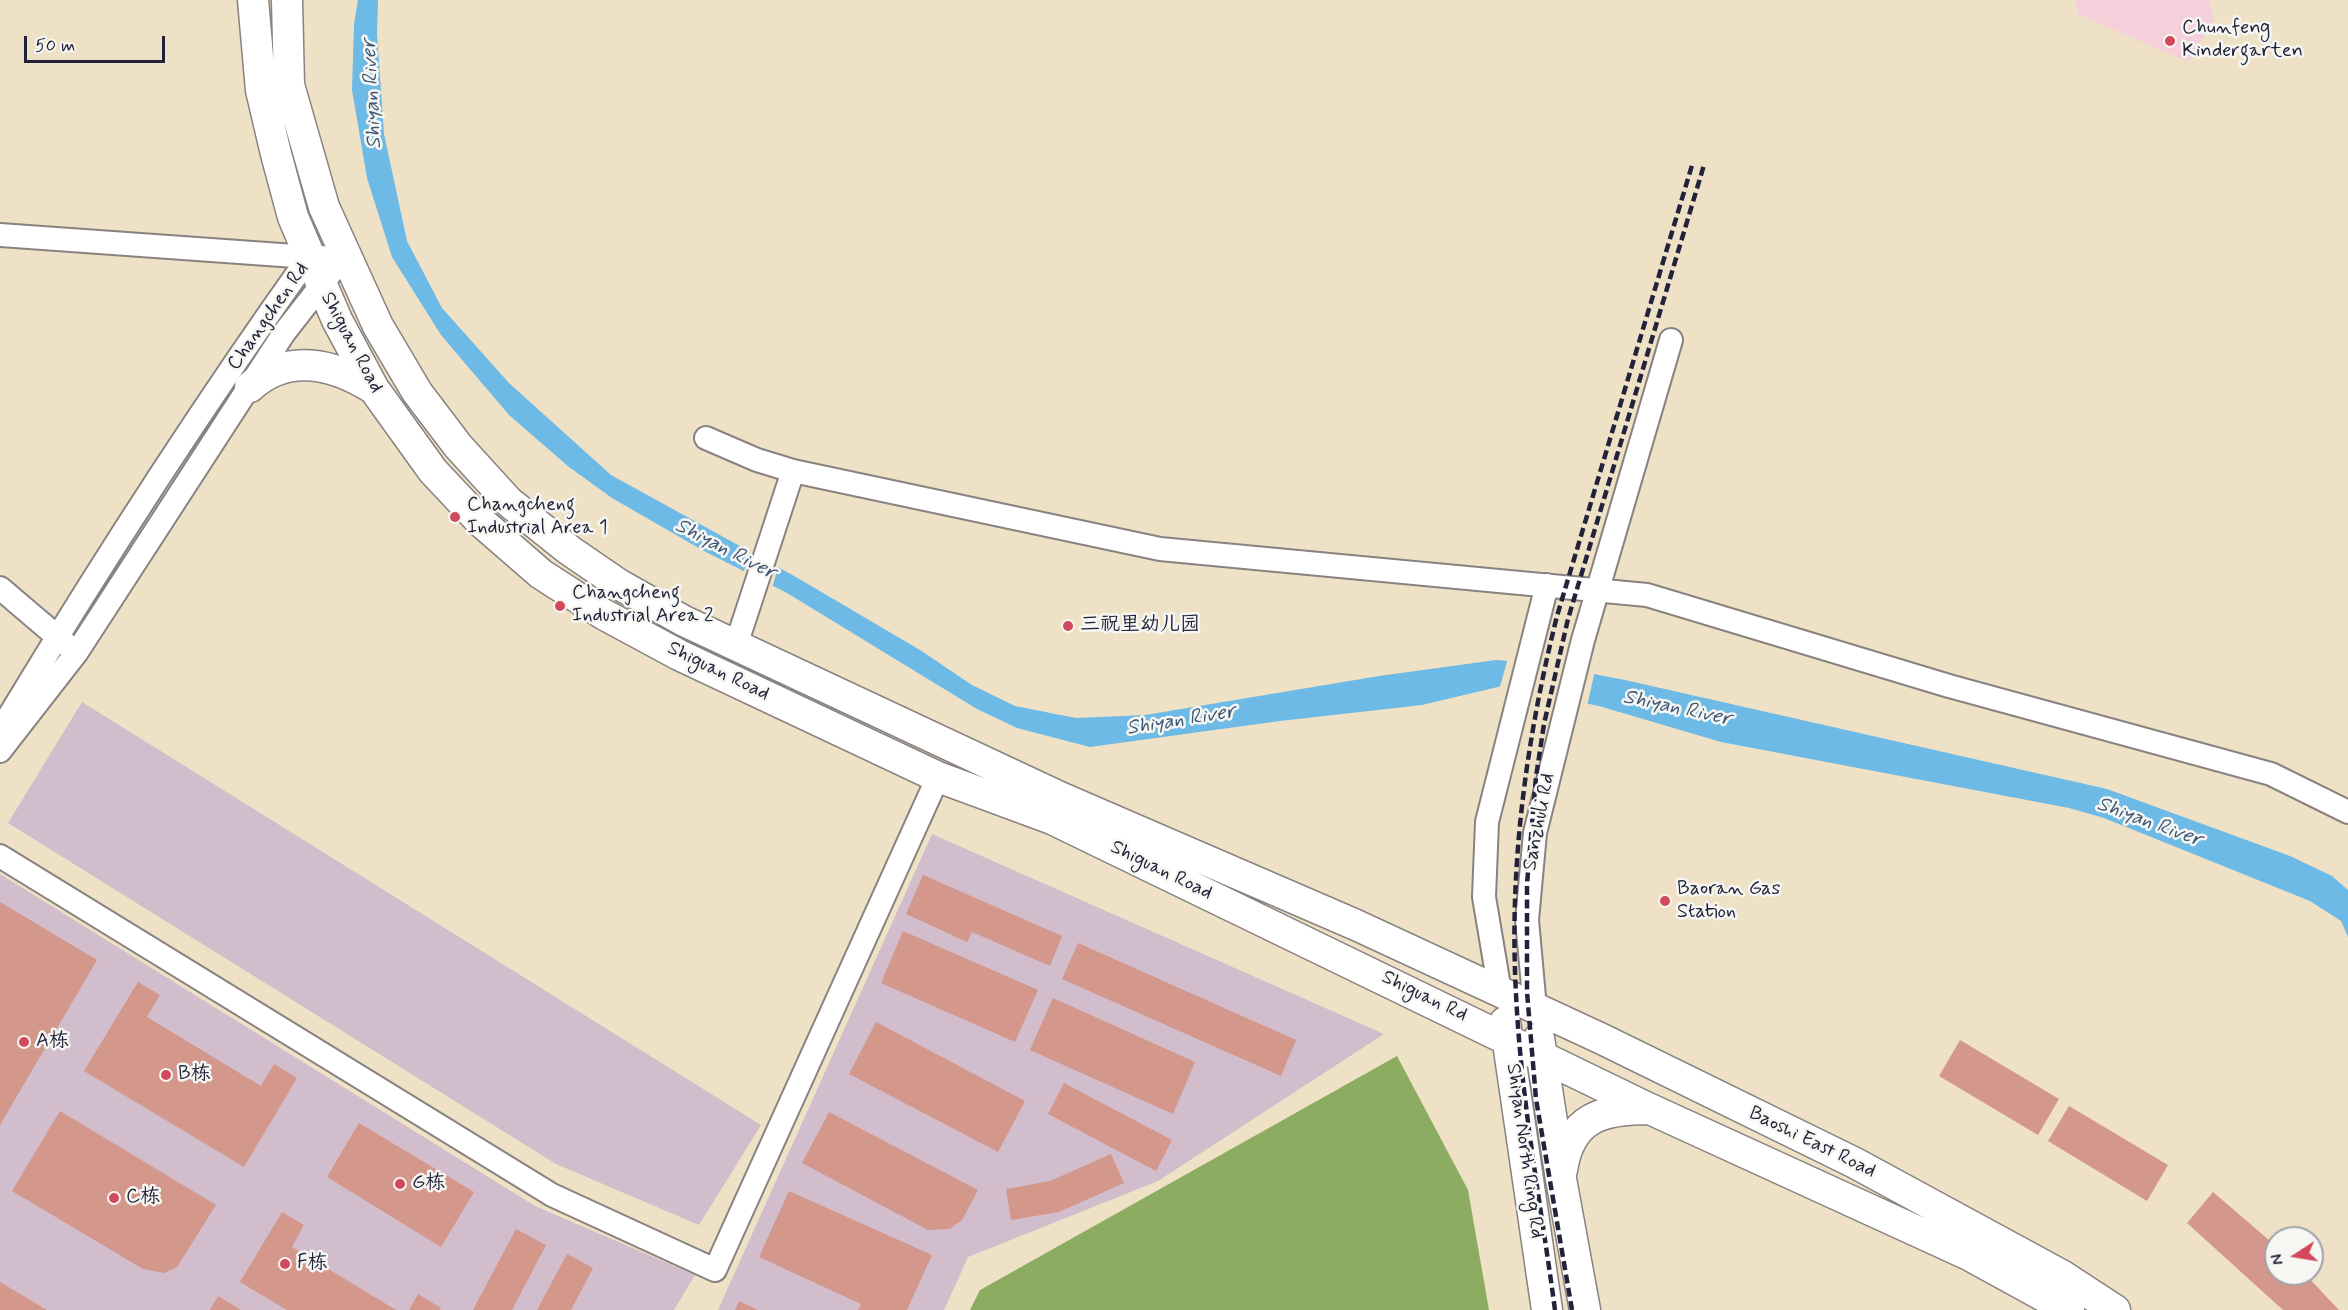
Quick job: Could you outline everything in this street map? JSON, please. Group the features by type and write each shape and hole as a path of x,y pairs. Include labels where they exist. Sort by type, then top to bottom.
{"main road":[{"name":"Shiguan Road","path":"253,0 261,90 293,217 321,286 374,389 433,471 480,521 541,574 603,614 680,655 938,777"},
{"name":"Shiguan Road","path":"287,0 289,85 324,207 344,256 378,326 417,392 458,446 509,502 569,550 620,585 684,621 1062,798 1356,925"},
{"path":"250,387 273,370 304,364 343,371 374,389"},
{"name":"Shiguan Rd","path":"938,777 1053,819 1508,1038"},
{"name":"Shiguan Rd","path":"1356,925 1500,992"},
{"name":"Baoshi East Road","path":"1500,992 1855,1163 2063,1276 2115,1310"},
{"name":"Shiyan North Ring Rd","path":"1500,992 1547,1310"},
{"name":"Shiyan North Ring Rd","path":"1535,1008 1561,1179 1585,1310"},
{"name":"Baoshi East Road","path":"1508,1038 1650,1109 1969,1255 2069,1310"},
{"path":"1561,1179 1567,1146 1573,1134 1584,1124 1619,1110 1650,1109"}],"street":[{"path":"0,235 309,257"},
{"name":"Changchen Rd","path":"0,731 56,638 266,318 309,257 344,256"},
{"name":"Changchen Rd","path":"0,751 76,652 284,333 344,256"},
{"name":"Sanzhuli Rd","path":"1535,1008 1527,920 1535,833 1581,647 1671,340"},
{"path":"706,438 758,460 793,471 1160,549 1647,595 1948,686 2271,774 2348,812"},
{"path":"735,645 793,471"},
{"path":"1500,992 1484,897 1484,857 1489,813 1546,585"},
{"path":"0,588 56,638 76,652"},
{"path":"0,856 552,1195 715,1270 938,777"}],"shaded area":[{"name":"Chunfeng Kindergarten","path":"2074,0 2209,0 2214,20 2188,62 2078,14"},
{"path":"82,702 761,1125 699,1225 556,1164 8,823"},
{"path":"932,834 1384,1034 1158,1181 968,1257 944,1310 718,1310"},
{"path":"0,874 535,1206 695,1275 674,1310 0,1310"}],"green space":[{"path":"1397,1056 1468,1190 1489,1310 970,1310 980,1290"}],"water":[{"name":"Shiyan River","path":"358,0 378,0 377,34 384,134 407,241 442,308 509,383 611,475 796,577 920,650 972,685 1015,706 1076,718 1145,715 1379,676 1496,660 1538,663 1625,680 2107,789 2290,856 2332,876 2348,890 2348,937 2341,921 2310,901 2104,818 2069,808 1721,742 1599,706 1502,686 1422,705 1280,721 1090,747 1017,728 977,709 787,593 704,551 612,498 569,467 509,415 441,335 392,257 367,178 352,90 354,24"}],"pier":[{"path":"751,549 779,564 772,588 743,574"},
{"path":"1508,658 1538,660 1595,671 1587,706 1499,690"}],"building":[{"path":"923,875 1062,936 1050,966 972,932 967,942 906,914"},
{"name":"A栋","path":"0,902 97,960 0,1125"},
{"path":"903,931 1038,990 1015,1042 881,983"},
{"path":"1078,943 1296,1040 1281,1076 1062,979"},
{"name":"B栋","path":"138,982 160,995 147,1017 261,1086 274,1064 297,1078 244,1167 84,1071"},
{"path":"1053,998 1195,1062 1173,1114 1030,1050"},
{"path":"876,1022 1025,1101 998,1152 849,1074"},
{"path":"1960,1040 2059,1099 2038,1135 1939,1076"},
{"path":"1064,1083 1172,1140 1156,1171 1048,1114"},
{"path":"2069,1106 2168,1165 2147,1201 2048,1141"},
{"name":"C栋","path":"60,1111 216,1205 177,1267 164,1273 143,1269 12,1191"},
{"path":"829,1112 978,1190 962,1220 950,1229 928,1230 802,1163"},
{"name":"G栋","path":"359,1123 474,1192 441,1247 327,1177"},
{"path":"1111,1154 1124,1183 1059,1212 1011,1220 1006,1189 1050,1181"},
{"path":"789,1191 932,1255 907,1310 858,1310 861,1304 759,1257"},
{"path":"2213,1192 2264,1236 2264,1286 2316,1286 2339,1310 2283,1310 2187,1223"},
{"name":"F栋","path":"282,1212 304,1225 292,1247 396,1310 287,1310 240,1282"},
{"path":"516,1229 546,1245 512,1310 473,1310"},
{"path":"567,1254 593,1268 571,1310 537,1310"},
{"path":"0,1282 47,1310 0,1310"},
{"path":"418,1294 441,1308 440,1310 409,1310"},
{"path":"218,1296 241,1310 210,1310"},
{"path":"739,1301 758,1310 735,1310"}],"railway":[{"path":"1555,1310 1522,1073 1516,994 1515,898 1522,804 1537,709 1557,616 1693,162"},
{"path":"1572,1310 1536,1099 1527,992 1527,884 1536,777 1544,724 1568,619 1704,165"}],"place":[{"name":"Chunfeng Kindergarten","path":"2170,41"},
{"name":"Changcheng Industrial Area 1","path":"455,517"},
{"name":"Changcheng Industrial Area 2","path":"560,606"},
{"name":"三祝里幼儿园","path":"1068,626"},
{"name":"Baoran Gas Station","path":"1665,901"},
{"name":"A栋","path":"24,1042"},
{"name":"B栋","path":"166,1075"},
{"name":"G栋","path":"400,1184"},
{"name":"C栋","path":"114,1198"},
{"name":"F栋","path":"285,1264"}]}
